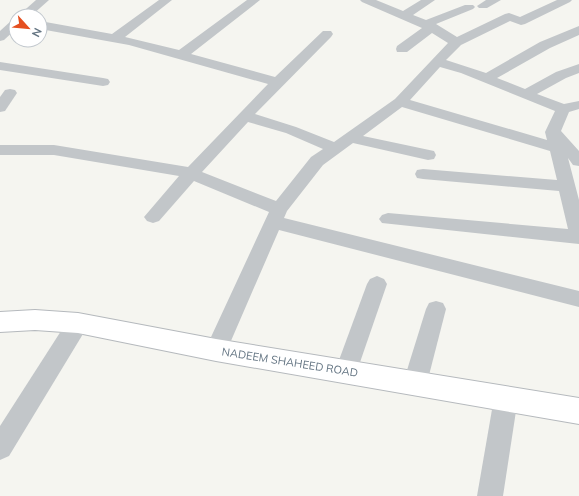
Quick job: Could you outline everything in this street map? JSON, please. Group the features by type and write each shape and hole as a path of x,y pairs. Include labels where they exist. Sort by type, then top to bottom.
{"main road":[{"name":"NADEEM SHAHEED ROAD","path":"0,322 35,320 78,323 216,350 579,411"}],"street":[{"path":"34,8 43,0"},
{"path":"115,38 166,0"},
{"path":"181,55 254,0"},
{"path":"366,0 428,26 456,42"},
{"path":"404,15 429,0"},
{"path":"483,6 494,0"},
{"path":"216,350 276,216 317,161 400,102 456,42 509,17 521,21 566,0"},
{"path":"402,49 428,26 469,7"},
{"path":"48,26 115,38 276,82"},
{"path":"0,37 8,30"},
{"path":"486,78 545,45 579,30"},
{"path":"153,216 190,173 276,82 327,34"},
{"path":"438,62 486,78 563,109 579,105"},
{"path":"0,66 103,82"},
{"path":"526,94 561,75 579,68"},
{"path":"0,108 10,93"},
{"path":"400,102 554,140 579,161"},
{"path":"388,219 579,236 554,140 563,109"},
{"path":"244,116 291,130 335,148"},
{"path":"350,138 428,155"},
{"path":"0,150 54,150 190,173 276,216 579,299"},
{"path":"423,174 566,186"},
{"path":"346,371 377,284"},
{"path":"415,383 436,310"},
{"path":"0,448 78,323"},
{"path":"490,496 506,398"}]}
